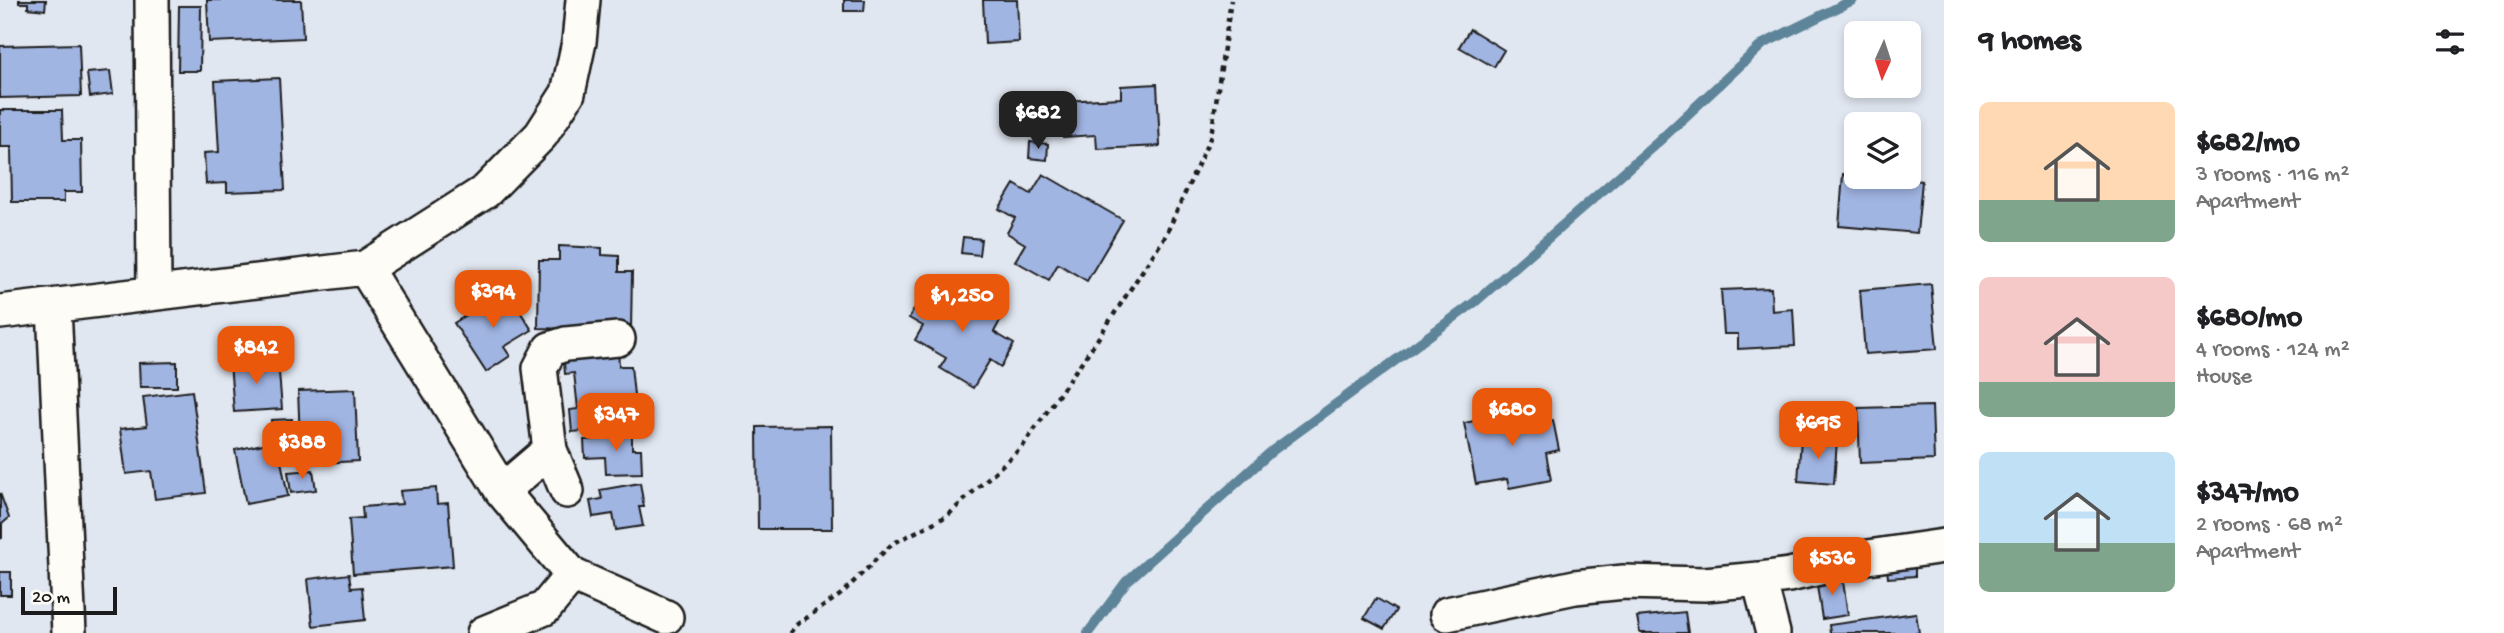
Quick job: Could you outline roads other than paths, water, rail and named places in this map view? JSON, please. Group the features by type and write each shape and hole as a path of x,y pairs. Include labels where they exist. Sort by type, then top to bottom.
{"street":[{"path":"152,0 154,293"},
{"path":"0,312 365,268 486,191 541,135 568,93 579,42 583,0"},
{"path":"365,268 502,491 572,575 666,617"},
{"path":"54,307 69,633"},
{"path":"566,491 550,450 540,368 550,349 566,344 618,340"},
{"path":"502,491 550,450"},
{"path":"1447,614 1575,587 1625,582 1705,584 1759,579 1868,557 1944,546"},
{"path":"484,633 544,608 572,575"},
{"path":"1759,579 1773,633"}],"waterway":[{"path":"1088,633 1126,582 1272,451 1475,302 1658,142 1763,44 1853,0"}]}
